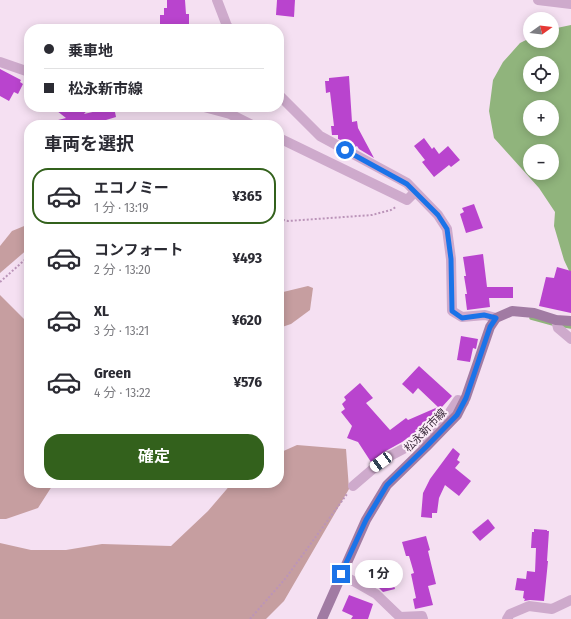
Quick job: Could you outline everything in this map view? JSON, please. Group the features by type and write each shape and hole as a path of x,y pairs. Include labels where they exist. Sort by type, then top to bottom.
{"main road":[{"path":"496,318 512,311 534,313 556,320 571,321"},
{"name":"松永新市線","path":"322,619 366,520 387,485 457,415 466,398 490,327 496,318"}],"street":[{"path":"217,0 226,24"},
{"path":"538,0 571,4"},
{"path":"0,62 24,70"},
{"path":"284,100 320,136 407,184 438,215 447,229 451,259 452,311 462,318 484,315 496,318"},
{"path":"223,112 242,120"},
{"path":"284,140 407,200 415,192"},
{"path":"556,320 558,328 571,340"},
{"path":"353,486 388,457 422,439 448,414 458,400 464,402"},
{"path":"341,574 376,594 400,616 422,616 423,619"},
{"path":"507,619 510,614 529,606 552,609 571,600"}],"path":[{"path":"284,220 372,215 391,210 407,200"},
{"path":"0,282 24,260"},
{"path":"250,619 285,579 353,486"}],"shaded area":[{"path":"571,25 571,275 564,260 554,226 555,212 532,180 559,180 559,144 523,144 523,170 494,138 489,111 493,80 503,62 523,42 523,48 559,48 559,28"},
{"path":"24,226 24,252 0,273 0,246 12,231"},
{"path":"308,286 313,288 310,310 291,324 284,326 284,292"},
{"path":"0,295 24,319 24,488 51,488 38,508 6,519 0,519"},
{"path":"297,445 346,449 349,489 284,601 266,619 0,619 0,543 31,550 66,550 102,544 171,546 208,511 228,488 284,488 284,451"}],"building":[{"path":"167,0 185,0 186,14 189,14 189,24 160,24 160,15 164,15 164,8 167,8"},
{"path":"277,0 295,0 294,17 276,15"},
{"path":"0,69 21,80 20,82 23,84 18,94 14,92 9,101 0,96"},
{"path":"349,76 352,122 357,121 358,128 374,158 359,149 357,146 355,147 338,139 338,135 332,135 331,126 334,126 330,92 326,93 325,81 329,81 329,78"},
{"path":"58,112 86,112 84,114 93,112 115,112 116,117 106,120 58,120 66,118"},
{"path":"424,138 432,149 434,147 439,154 448,146 460,160 451,167 449,165 434,177 422,162 425,160 414,146"},
{"path":"474,204 483,228 466,233 460,214 464,212 462,208"},
{"path":"483,254 487,287 513,287 513,298 489,298 490,307 467,310 465,294 467,294 464,276 466,276 463,257"},
{"path":"557,267 571,271 571,313 539,306 546,277 554,278"},
{"path":"461,336 478,339 476,349 473,348 470,362 457,360"},
{"path":"419,366 452,396 430,420 431,422 429,424 415,430 416,432 371,462 358,442 347,438 352,426 341,412 345,409 342,404 346,400 344,397 360,383 373,398 366,403 390,430 406,418 408,420 438,407 418,388 413,394 402,384"},
{"path":"453,448 460,454 457,460 460,462 455,468 471,481 459,496 445,485 439,498 437,513 432,513 432,518 421,517 423,493 430,479"},
{"path":"488,519 495,528 480,541 472,532"},
{"path":"534,529 549,531 544,601 524,601 524,591 515,590 517,578 526,579 527,571 535,572 536,548 531,548 532,532 534,532"},
{"path":"426,536 436,584 428,586 433,605 415,609 413,599 416,598 411,574 414,573 409,556 406,556 402,542"},
{"path":"389,568 395,589 383,592 379,588 377,571"},
{"path":"349,595 373,604 368,619 351,619 353,616 342,611"}],"waterway":[{"path":"531,318 553,324"},
{"path":"559,325 571,327"}],"route":[{"path":"341,574 366,520 387,485 457,415 466,398 490,327 496,318 484,315 462,318 452,311 451,259 447,229 438,215 407,184 345,150"}]}
